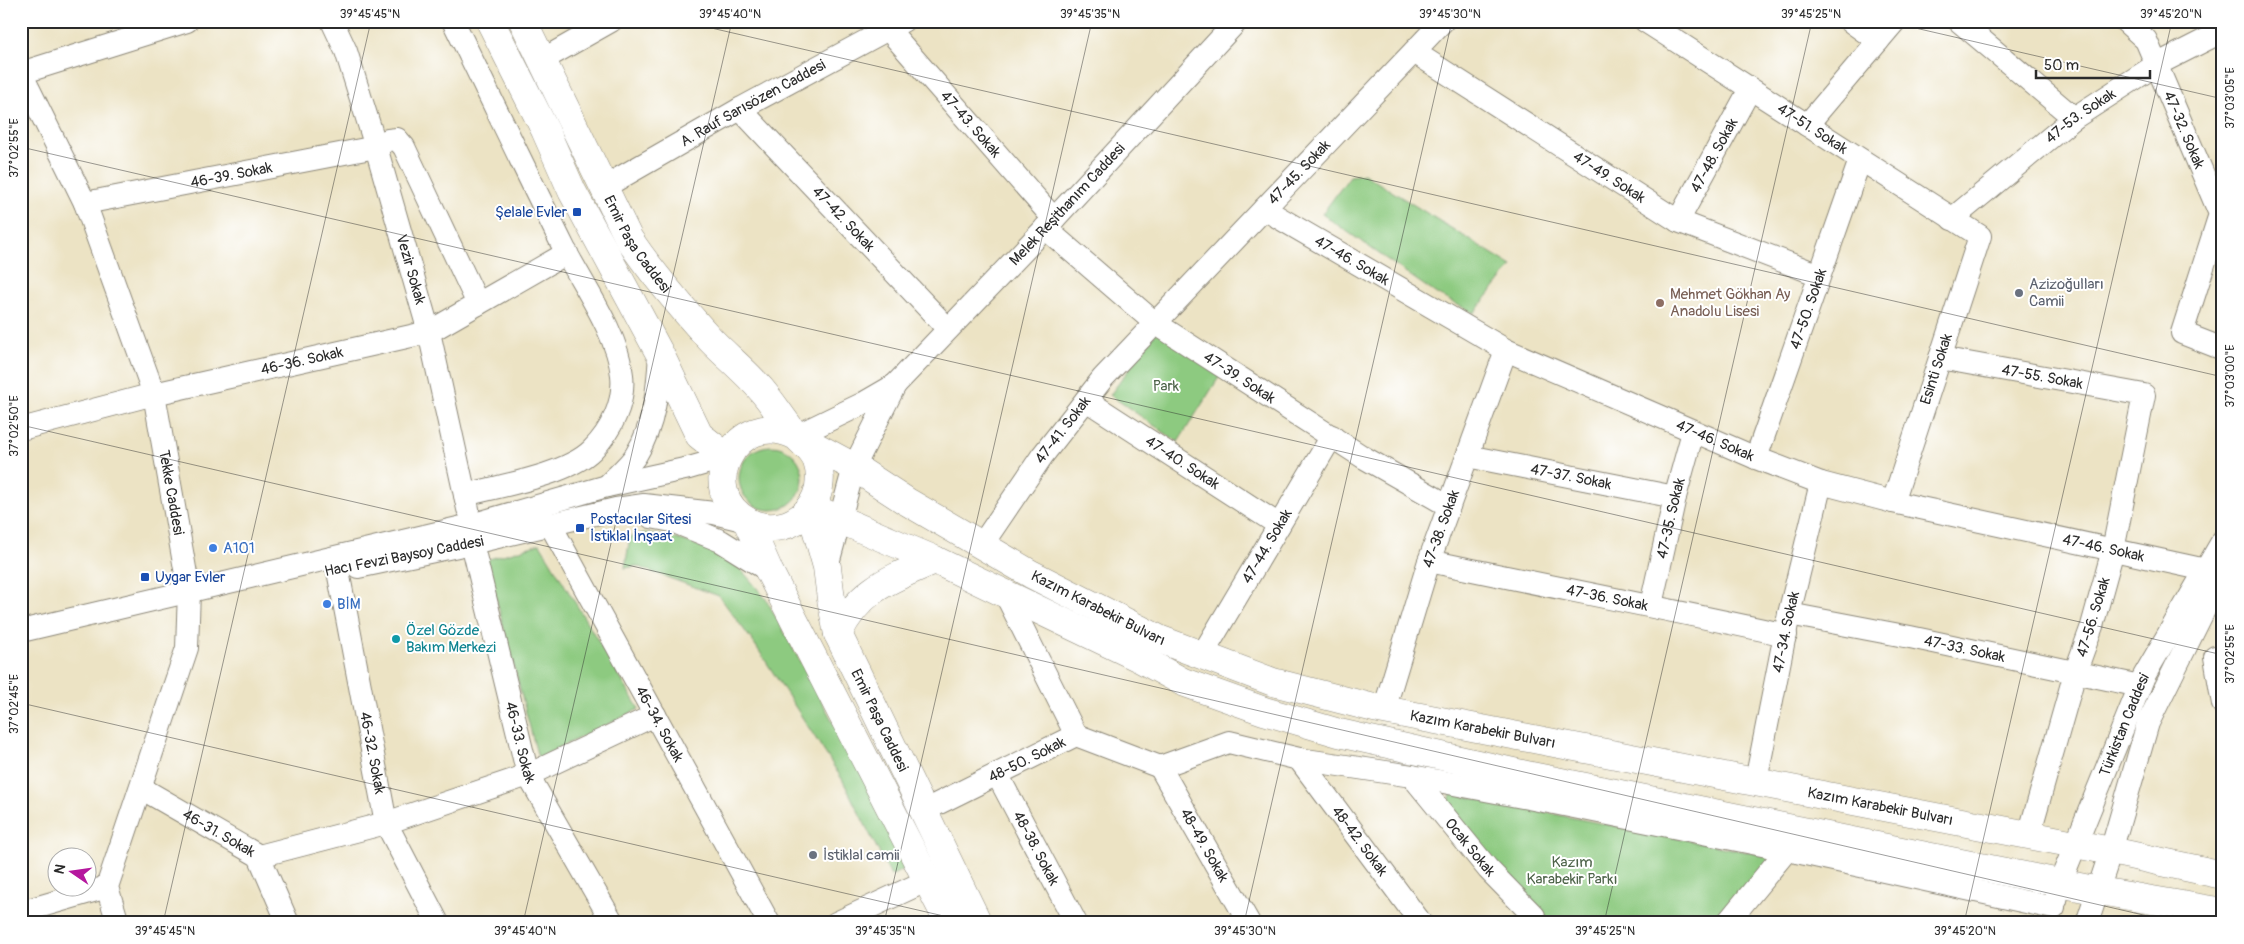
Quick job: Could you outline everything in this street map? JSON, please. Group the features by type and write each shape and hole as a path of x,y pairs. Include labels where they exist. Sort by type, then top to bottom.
{"main road":[{"name":"Emir Paşa Caddesi","path":"490,21 545,130 572,191 660,354 699,435 727,457"},
{"name":"Emir Paşa Caddesi","path":"523,21 629,239 650,270 711,340 764,392 796,436"},
{"path":"774,430 796,436 810,448 819,469 819,487 810,507 796,520 780,526 762,526 747,521 734,510 725,494 723,476 727,457 737,444 756,432 774,430"},
{"name":"Kazım Karabekir Bulvarı","path":"796,436 854,467 982,546 1105,614 1201,657 1282,685 1384,710 2076,844 2223,875"},
{"name":"Emir Paşa Caddesi","path":"810,507 827,567 830,599 838,634 978,923"},
{"name":"Kazım Karabekir Bulvarı","path":"810,507 935,560 1141,659 1183,682 1255,708 1339,733 1536,777 2055,905 2099,891 2223,912"},
{"name":"Emir Paşa Caddesi","path":"747,521 769,571 950,923"},
{"path":"838,634 847,616 863,598 884,582 935,560"}],"street":[{"path":"21,73 187,21"},
{"name":"Vezir Sokak","path":"332,21 346,52 376,147 429,332 472,534"},
{"path":"454,21 567,253 608,331 620,361 622,389 615,417 592,451 577,461 554,471 465,495"},
{"path":"542,60 612,21"},
{"name":"Melek Reşithanım Caddesi","path":"796,436 864,403 895,385 1237,21"},
{"name":"47-45. Sokak","path":"1156,323 1443,21"},
{"name":"47-51. Sokak","path":"1645,21 1980,236"},
{"path":"1850,21 1878,41"},
{"path":"1807,125 1894,21"},
{"path":"1959,21 2074,118"},
{"name":"47-32. Sokak","path":"2125,21 2146,40 2220,214 2182,333 2223,349"},
{"name":"47-43. Sokak","path":"896,25 1049,223"},
{"name":"A. Rauf Sarısözen Caddesi","path":"604,187 740,109 896,25"},
{"name":"47-53. Sokak","path":"1952,219 2074,118 2156,65 2223,31"},
{"name":"47-49. Sokak","path":"1414,52 1678,221 1819,275"},
{"name":"Tekke Caddesi","path":"21,73 85,203 154,394 189,591 186,648 107,887"},
{"name":"47-48. Sokak","path":"1678,221 1750,89"},
{"name":"47-42. Sokak","path":"740,109 948,329"},
{"name":"46-39. Sokak","path":"85,203 376,147 388,140 397,139 404,147 478,304"},
{"name":"47-50. Sokak","path":"1756,458 1860,160"},
{"name":"47-46. Sokak","path":"1264,209 1506,350 1756,458 1821,482 1893,502 2114,550 2214,574"},
{"name":"47-39. Sokak","path":"1049,223 1156,323 1224,369 1363,457 1449,506"},
{"name":"Esinti Sokak","path":"1893,502 1980,236"},
{"name":"46-36. Sokak","path":"21,429 154,394 429,332 567,253"},
{"name":"47-41. Sokak","path":"982,546 1042,456 1103,378 1156,323"},
{"name":"47-38. Sokak","path":"1384,710 1429,561 1506,350"},
{"path":"607,486 635,456 647,433 658,382 660,354"},
{"name":"47-55. Sokak","path":"1940,358 2144,395"},
{"name":"Melek Reşithanım Caddesi","path":"827,567 854,467 895,385"},
{"name":"47-56. Sokak","path":"2029,835 2075,673 2092,626 2114,550 2144,395"},
{"name":"47-40. Sokak","path":"1086,400 1279,525"},
{"name":"47-35. Sokak","path":"1651,605 1674,497 1693,432"},
{"name":"47-44. Sokak","path":"1201,657 1332,436"},
{"name":"47-37. Sokak","path":"1467,456 1674,497"},
{"name":"Hacı Fevzi Baysoy Caddesi","path":"189,591 338,571 472,534 607,486 689,468 727,457"},
{"name":"47-34. Sokak","path":"1756,782 1788,624 1821,482"},
{"name":"Hacı Fevzi Baysoy Caddesi","path":"21,631 189,591 472,534 550,524 616,509 644,505 714,513 747,521"},
{"name":"Hacı Fevzi Baysoy Caddesi","path":"616,509 672,521 721,541 769,571"},
{"name":"46-34. Sokak","path":"550,524 770,923"},
{"name":"46-33. Sokak","path":"472,534 528,775 613,923"},
{"name":"Türkistan Caddesi","path":"2087,923 2099,891 2148,723 2211,596 2214,574 2223,540"},
{"name":"47-36. Sokak","path":"1429,561 1549,587 1651,605 1788,624"},
{"name":"46-32. Sokak","path":"338,571 386,822 438,923"},
{"name":"Türkistan Caddesi","path":"2055,905 2076,844 2140,686 2214,574"},
{"path":"1006,595 1076,735"},
{"name":"47-33. Sokak","path":"1788,624 1910,637 2140,686"},
{"path":"2179,660 2219,656 2223,704"},
{"path":"259,856 386,822 528,775 655,715"},
{"name":"48-50. Sokak","path":"923,811 1076,735 1160,767"},
{"path":"1160,767 1228,742 1300,759 1412,776 2055,905"},
{"name":"48-42. Sokak","path":"1300,759 1421,923"},
{"name":"48-49. Sokak","path":"1160,767 1249,923"},
{"name":"48-38. Sokak","path":"997,774 1076,923"},
{"name":"Ocak Sokak","path":"1412,776 1530,920"},
{"name":"46-31. Sokak","path":"141,788 259,856 288,923"},
{"path":"1728,923 1787,850"},
{"path":"836,923 928,880"},
{"path":"21,912 107,887 118,923"}],"green space":[{"path":"1364,174 1512,266 1474,313 1438,295 1322,214 1350,176"},
{"name":"Park","path":"1158,330 1223,371 1178,442 1110,395"},
{"path":"771,446 789,452 797,460 803,478 797,496 789,504 771,510 753,504 745,496 739,478 745,460 753,452"},
{"path":"645,533 681,540 705,548 728,560 749,578 766,599 911,865 891,876 842,779 754,643 719,596 636,566 625,568 630,537"},
{"path":"540,544 639,709 538,758 486,560"},
{"name":"Kazım Karabekir Parkı","path":"1451,794 1773,857 1724,923 1534,923 1448,806"}],"place":[{"name":"Şelale Evler","path":"577,212"},
{"name":"Azizoğulları Camii","path":"2019,293"},
{"name":"Mehmet Gökhan Ay Anadolu Lisesi","path":"1660,303"},
{"name":"Postacılar Sitesi İstiklal İnşaat","path":"580,528"},
{"name":"A101","path":"213,548"},
{"name":"Uygar Evler","path":"145,577"},
{"name":"BİM","path":"327,604"},
{"name":"Özel Gözde Bakım Merkezi","path":"396,639"},
{"name":"İstiklal camii","path":"813,855"}]}
